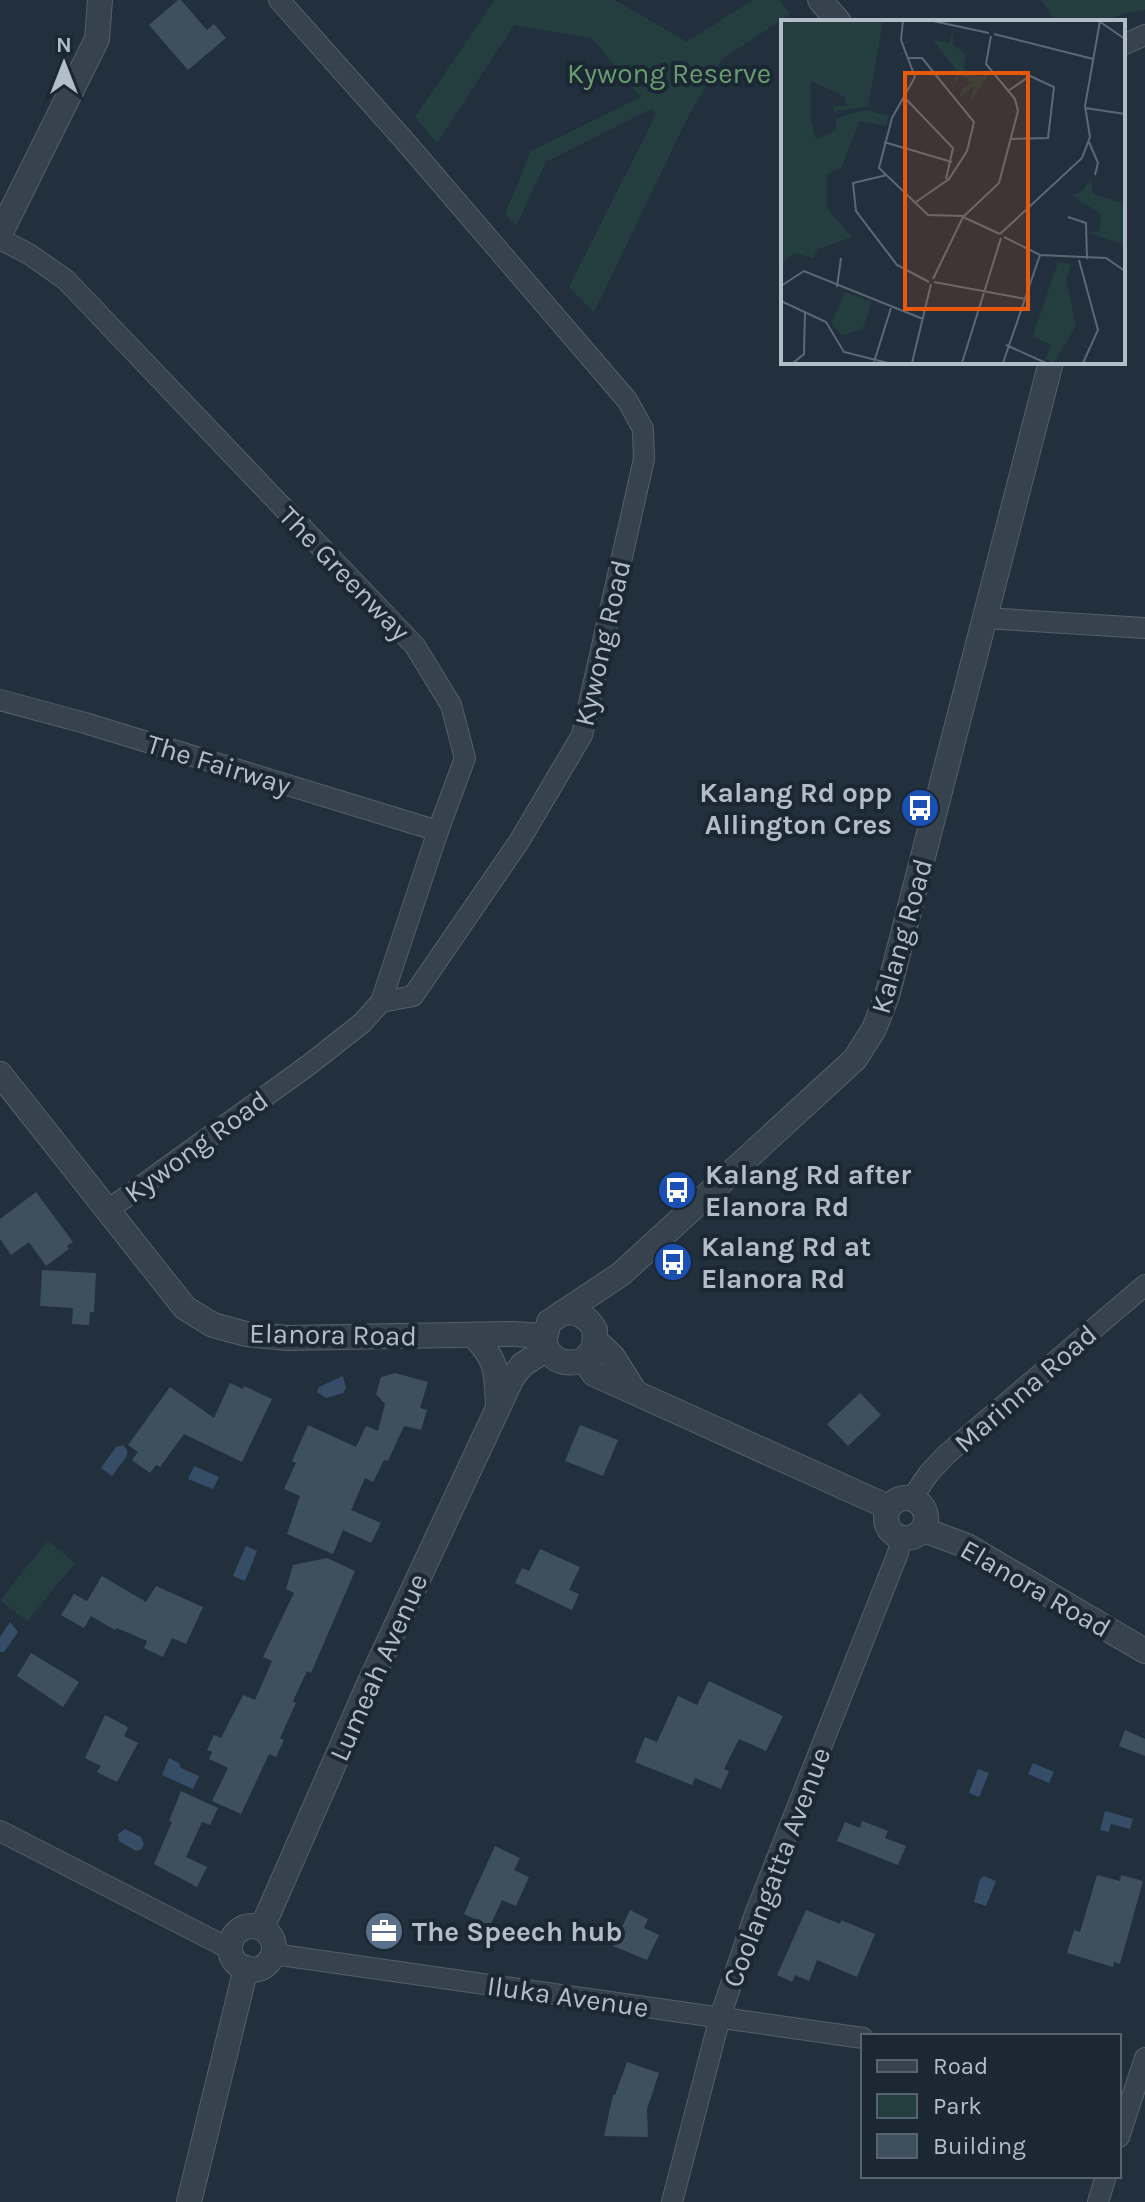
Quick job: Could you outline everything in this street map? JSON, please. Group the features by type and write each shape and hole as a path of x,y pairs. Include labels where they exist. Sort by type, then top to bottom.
{"street":[{"path":"0,237 97,39 100,0"},
{"name":"Kywong Road","path":"108,1210 310,1064 362,1023 381,1002 413,996 520,840 582,735 644,459 643,429 627,400 412,149 279,0"},
{"path":"820,0 837,20"},
{"path":"1125,44 1145,35"},
{"name":"The Greenway","path":"0,237 66,280 415,646 451,705 465,758 381,1002"},
{"name":"Kalang Road","path":"562,1313 621,1274 855,1059 874,1029 887,996 1050,364"},
{"path":"985,618 1145,628"},
{"name":"The Fairway","path":"0,700 438,831"},
{"name":"Elanora Road","path":"0,1074 185,1308 213,1325 246,1334 287,1338 473,1335 546,1343"},
{"name":"Kalang Road","path":"590,1340 621,1274"},
{"name":"Marinna Road","path":"912,1498 947,1454 1145,1285"},
{"path":"590,1340 574,1363 563,1363 553,1358 546,1343 549,1322 562,1313 577,1313 590,1340 594,1374 633,1389 888,1507"},
{"path":"473,1335 490,1353 496,1371 498,1408"},
{"path":"498,1408 512,1378 546,1343"},
{"name":"Lumeah Avenue","path":"262,1928 369,1684 498,1408"},
{"path":"898,1498 912,1498 926,1515 913,1534 889,1526 886,1519 888,1507 898,1498"},
{"name":"Elanora Road","path":"913,1534 967,1546 1145,1651"},
{"name":"Coolangatta Avenue","path":"672,2202 720,2017 755,1914 892,1567 913,1534"},
{"path":"0,1831 230,1949 235,1961 246,1968 265,1965 273,1954 271,1936 262,1928 249,1926 237,1931 230,1949"},
{"name":"Iluka Avenue","path":"273,1954 861,2038"},
{"path":"189,2202 246,1968"},
{"path":"1124,2108 1145,2058"},
{"path":"1098,2202 1105,2178"}],"green space":[{"name":"Kywong Reserve","path":"495,0 615,0 687,42 753,0 779,0 790,14 722,59 687,119 594,312 569,287 656,114 651,109 546,162 516,226 505,214 531,151 641,97 592,38 514,25 437,143 415,117"},
{"path":"1040,0 1145,0 1145,10 1105,20 1055,20"},
{"path":"48,1541 75,1563 27,1621 0,1600"}],"water":[{"path":"343,1376 346,1388 343,1393 326,1398 317,1392 319,1387"},
{"path":"123,1445 127,1456 112,1476 101,1468 116,1447"},
{"path":"194,1466 219,1477 213,1489 188,1479"},
{"path":"246,1546 257,1551 245,1581 233,1576"},
{"path":"10,1622 18,1632 4,1652 0,1652 0,1637"},
{"path":"169,1758 179,1763 181,1768 199,1776 193,1789 162,1775"},
{"path":"1033,1763 1054,1772 1049,1783 1028,1774"},
{"path":"978,1769 989,1773 979,1797 969,1793"},
{"path":"1105,1811 1133,1819 1130,1829 1111,1824 1109,1832 1100,1830"},
{"path":"125,1829 141,1837 144,1844 142,1849 136,1851 119,1841 118,1834"},
{"path":"984,1876 996,1881 986,1906 974,1902 980,1879"}],"building":[{"path":"178,0 207,30 214,24 226,38 188,70 149,25"},
{"path":"36,1192 73,1242 67,1246 69,1249 46,1266 29,1242 11,1255 0,1239 0,1219"},
{"path":"42,1270 96,1273 94,1312 90,1312 89,1325 72,1324 73,1308 40,1306"},
{"path":"395,1373 428,1382 420,1408 427,1410 421,1430 404,1426 388,1461 384,1460 373,1482 365,1478 351,1510 381,1523 371,1543 343,1530 333,1554 287,1534 300,1496 284,1489 308,1425 356,1447 366,1426 378,1431 385,1404 376,1394 381,1377"},
{"path":"230,1383 272,1399 242,1462 184,1434 160,1467 156,1465 150,1473 132,1460 138,1452 128,1445 170,1387 214,1418"},
{"path":"860,1393 881,1415 848,1446 827,1424"},
{"path":"580,1425 618,1440 603,1476 565,1461"},
{"path":"540,1549 580,1567 569,1590 579,1594 572,1610 515,1583 522,1568 529,1571"},
{"path":"327,1558 355,1571 311,1673 307,1671 293,1701 296,1703 280,1738 284,1740 276,1757 269,1754 241,1814 212,1801 228,1768 209,1759 212,1752 207,1750 214,1735 221,1738 243,1695 255,1700 272,1661 263,1657 294,1593 286,1589 293,1565"},
{"path":"102,1576 146,1602 156,1586 203,1607 186,1644 172,1638 163,1657 144,1648 147,1641 117,1628 115,1630 91,1616 84,1628 61,1615 74,1594 87,1601"},
{"path":"31,1653 79,1682 63,1707 17,1676"},
{"path":"709,1681 783,1716 766,1751 739,1739 724,1769 729,1771 721,1789 695,1778 692,1785 635,1762 645,1737 657,1742 678,1696 697,1705"},
{"path":"105,1715 126,1726 124,1736 138,1743 117,1782 97,1772 101,1766 85,1758"},
{"path":"1125,1730 1145,1739 1145,1756 1119,1746"},
{"path":"181,1791 218,1808 210,1825 202,1822 186,1857 207,1867 197,1887 154,1864"},
{"path":"862,1821 888,1831 885,1838 906,1846 898,1865 837,1841 845,1822 860,1828"},
{"path":"495,1846 520,1858 514,1870 529,1877 516,1906 502,1900 490,1926 464,1914"},
{"path":"1097,1875 1120,1881 1121,1875 1143,1881 1120,1964 1114,1962 1113,1967 1067,1953 1074,1930 1080,1932"},
{"path":"630,1910 648,1919 644,1928 659,1935 647,1960 613,1946"},
{"path":"806,1910 875,1934 857,1977 817,1960 809,1981 795,1975 792,1982 777,1975"},
{"path":"627,2062 659,2073 647,2109 648,2137 604,2136 613,2095"}],"place":[{"name":"Kalang Rd opp Allington Cres","path":"920,808"},
{"name":"Kalang Rd after Elanora Rd","path":"677,1190"},
{"name":"Kalang Rd at Elanora Rd","path":"673,1262"},
{"name":"The Speech hub","path":"384,1931"}]}
